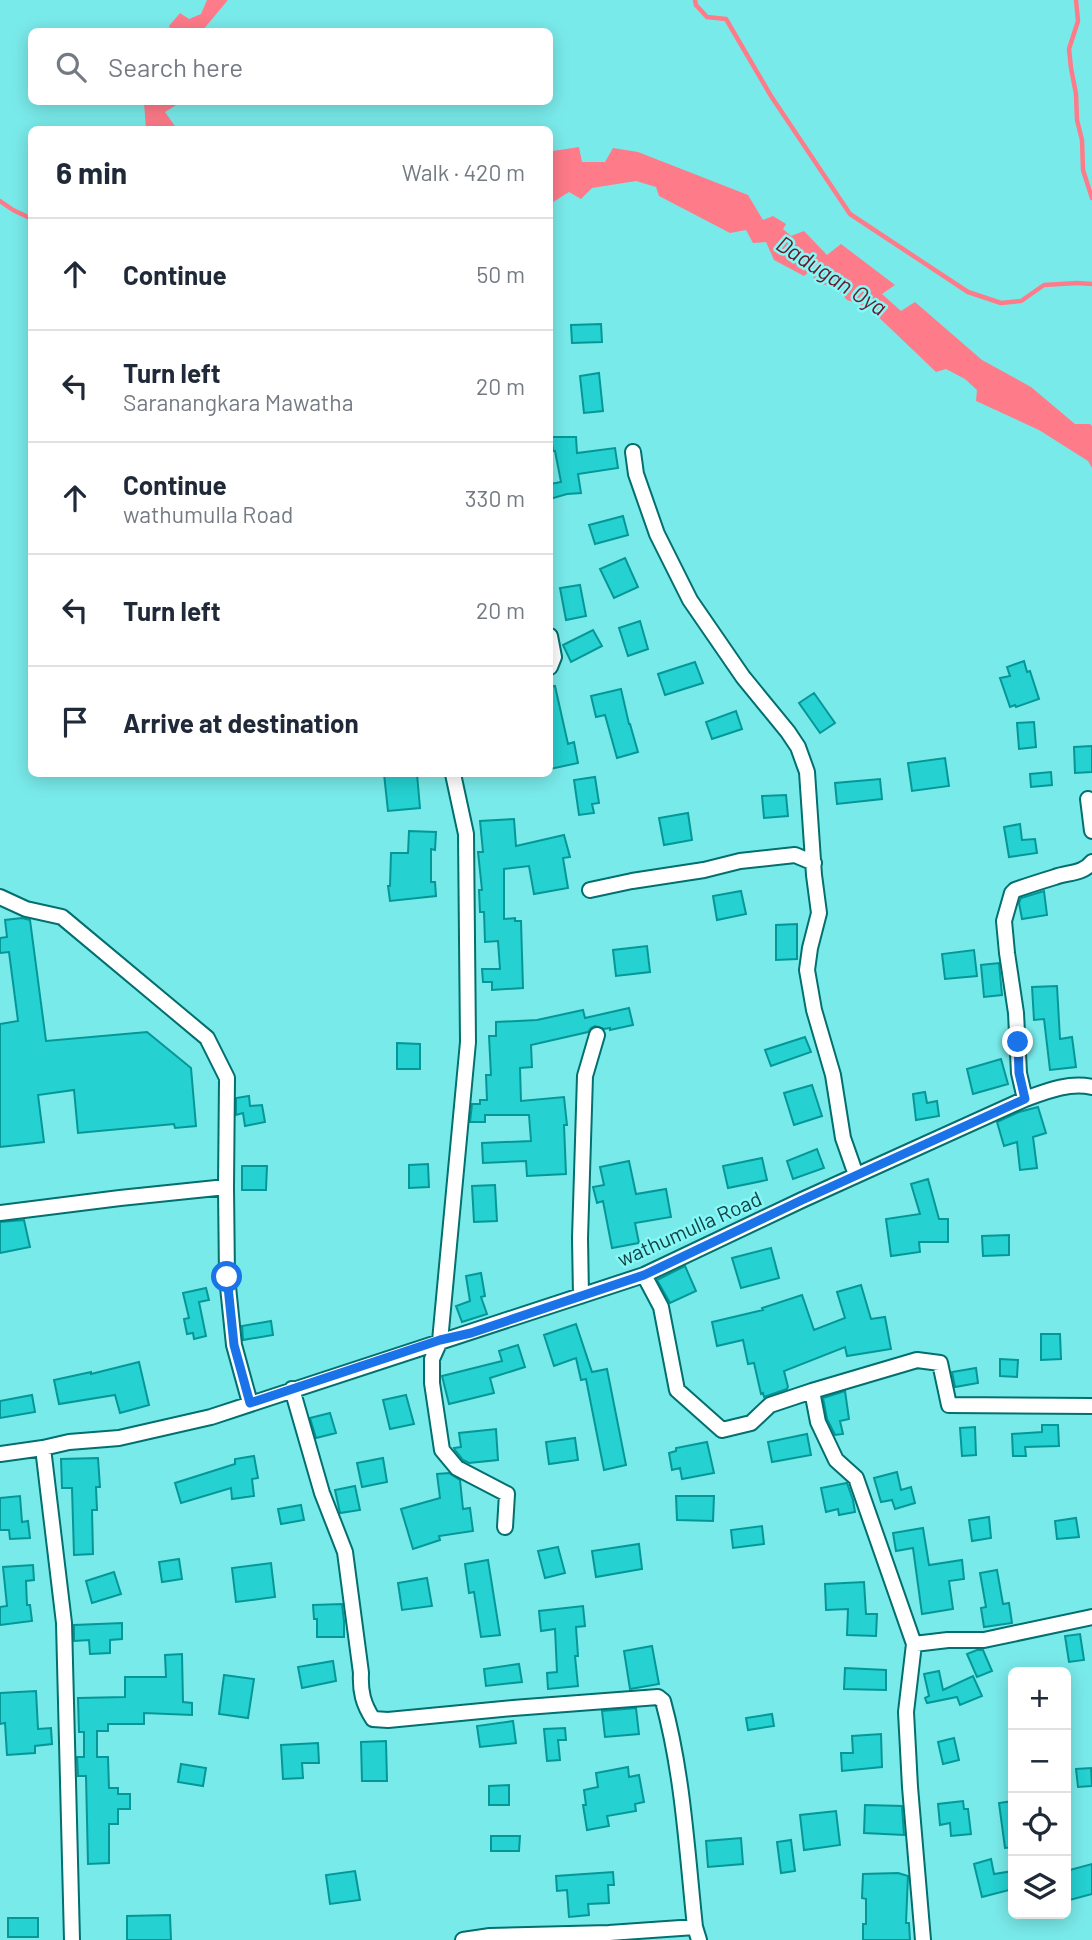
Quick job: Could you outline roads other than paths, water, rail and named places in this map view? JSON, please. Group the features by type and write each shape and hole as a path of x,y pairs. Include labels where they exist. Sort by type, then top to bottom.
{"street":[{"path":"633,452 636,474 657,534 690,600 743,677 788,732 798,747 807,772 820,913 807,970 814,1010 833,1075 843,1138 856,1175"},
{"path":"454,777 466,834 468,1042 440,1340 432,1359 432,1382 442,1450 457,1468 507,1494 505,1527"},
{"path":"1088,799 1092,831"},
{"path":"590,890 740,861 795,855 814,863"},
{"path":"1025,1099 1019,1073 1016,1013 1004,920 1009,901 1016,890 1054,877 1080,872 1092,862"},
{"path":"0,897 26,909 62,917 208,1038 227,1078 227,1277 234,1345 250,1403"},
{"path":"581,1296 585,1076 597,1035"},
{"name":"wathumulla Road","path":"0,1454 69,1442 119,1438 211,1417 644,1275 1025,1099 1078,1084 1092,1087"},
{"path":"0,1213 226,1187"},
{"path":"644,1275 661,1307 677,1390 722,1430 751,1423 770,1405 916,1360 940,1363 949,1405 1092,1406"},
{"path":"292,1389 321,1493 345,1552 361,1673 360,1690 365,1708 373,1719 659,1697 666,1710 681,1798 697,1933 490,1936 463,1940"},
{"path":"813,1391 817,1422 836,1460 856,1478 914,1644 906,1712 923,1940"},
{"path":"43,1448 64,1623 72,1940"},
{"path":"914,1644 984,1640 1092,1617"}],"water":[{"path":"207,0 228,0 205,28 170,28 180,13 189,19 201,14"},
{"path":"144,105 176,105 165,112 175,126 146,126"},
{"name":"Dadugan Oya","path":"579,147 582,162 605,162 613,148 638,152 748,195 763,220 773,216 786,224 783,229 791,236 804,231 827,255 841,244 895,285 882,294 901,311 915,302 982,360 1031,387 1075,424 1090,424 1092,468 1088,461 1039,430 976,401 977,390 965,379 946,369 936,372 868,307 847,300 831,282 825,285 815,280 810,271 804,276 774,260 766,242 753,243 746,230 730,233 659,196 656,187 636,181 592,188 581,199 569,192 553,202 553,151"}],"waterway":[{"path":"695,0 707,17 726,19 771,96 850,214 968,292 1001,303 1021,301 1044,285 1092,284"},
{"path":"1076,0 1078,21 1069,49 1077,120 1082,140 1083,170 1092,198"},
{"path":"0,201 28,217"}]}
